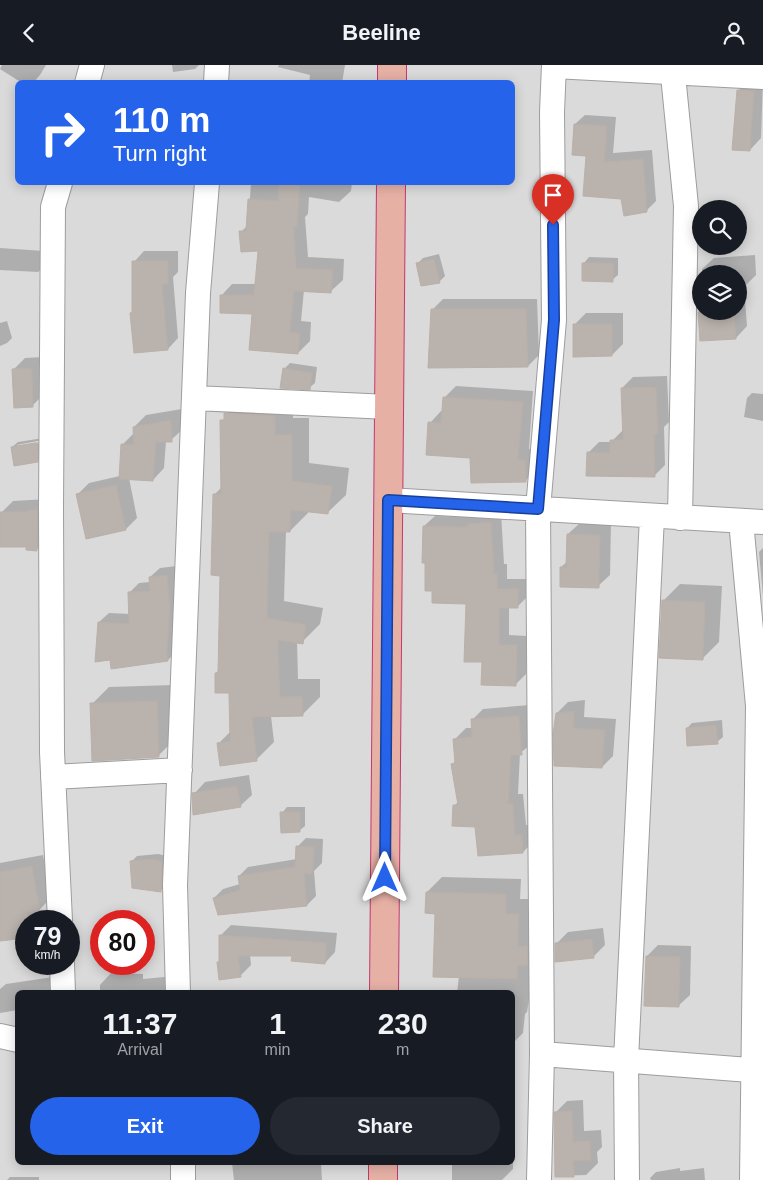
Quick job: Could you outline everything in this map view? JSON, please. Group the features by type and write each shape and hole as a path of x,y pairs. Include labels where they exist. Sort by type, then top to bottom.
{"highway":[{"path":"392,65 392,80"},
{"path":"384,990 391,185"},
{"path":"383,1165 383,1180"}],"street":[{"path":"88,80 92,65"},
{"path":"216,80 217,65"},
{"path":"539,1180 542,1054 538,509 554,320 552,112 554,65 673,69 763,77"},
{"path":"673,69 686,206 680,517"},
{"path":"59,185 53,207 51,518 53,777 59,910"},
{"path":"178,990 175,885 198,293 207,185"},
{"path":"194,398 389,407"},
{"path":"388,500 752,521 758,706 758,1070 752,1180"},
{"path":"627,1180 626,1060 652,515"},
{"path":"53,777 180,770"},
{"path":"63,975 64,990"},
{"path":"0,1036 15,1039"},
{"path":"542,1054 758,1070"},
{"path":"183,1165 183,1180"}],"shaded area":[{"path":"0,65 763,65 763,1180 0,1180"}],"building":[{"path":"737,90 754,91 750,151 732,150"},
{"path":"574,124 607,126 604,162 643,159 647,212 624,216 621,199 583,196 586,156 572,155"},
{"path":"279,185 300,185 297,227 294,226 296,268 333,270 331,293 294,291 290,332 300,333 298,354 249,350 252,314 220,313 220,295 254,295 258,251 241,252 239,231 246,231 248,199 278,201"},
{"path":"434,259 440,283 421,286 416,263"},
{"path":"132,261 168,261 168,284 162,284 168,350 134,353 130,313 132,312"},
{"path":"582,263 613,263 613,282 582,281"},
{"path":"431,309 526,309 528,367 428,368"},
{"path":"699,320 735,320 736,339 700,341"},
{"path":"573,324 612,324 612,356 573,357"},
{"path":"32,368 33,407 14,408 12,369"},
{"path":"283,368 312,373 310,390 280,388"},
{"path":"656,387 658,434 654,435 655,477 586,476 587,452 610,453 610,440 623,440 621,388"},
{"path":"443,397 523,402 518,460 525,460 526,482 471,483 470,458 426,455 428,422 441,423"},
{"path":"224,413 275,416 275,435 292,435 292,481 332,486 328,514 291,510 290,532 269,532 267,618 306,625 303,644 278,640 280,697 302,696 303,716 252,717 257,761 220,766 217,743 230,741 229,693 215,693 215,673 218,673 220,576 211,575 213,494 221,494 220,420 224,420"},
{"path":"171,420 172,442 156,442 153,481 119,479 121,444 134,445 133,427"},
{"path":"38,443 38,462 14,466 11,447"},
{"path":"116,485 126,530 86,539 76,494"},
{"path":"28,510 37,510 37,551 26,550 26,547 0,547 0,512 28,512"},
{"path":"491,522 494,574 497,574 497,589 518,589 518,608 499,608 499,645 517,645 516,686 481,685 482,662 464,662 466,604 432,603 432,591 425,591 425,563 422,563 423,526 468,527 467,524"},
{"path":"567,534 600,535 599,588 560,587 560,567 566,567"},
{"path":"167,575 170,606 168,661 111,669 110,660 95,662 98,622 129,624 128,592 150,591 149,577"},
{"path":"662,600 705,602 703,660 659,658"},
{"path":"157,701 159,757 92,761 90,703"},
{"path":"574,711 573,728 605,730 602,768 554,766 553,734 556,713"},
{"path":"519,716 522,755 511,755 508,804 513,804 515,835 522,835 523,853 478,856 475,827 452,826 453,805 458,805 451,764 455,763 453,739 472,737 471,719"},
{"path":"716,725 718,744 687,746 686,728"},
{"path":"237,786 241,807 193,815 192,793"},
{"path":"280,812 300,812 300,832 281,833"},
{"path":"296,846 314,847 313,874 304,873 307,906 218,915 213,898 240,890 238,876 295,867"},
{"path":"152,859 162,861 161,892 132,888 130,861"},
{"path":"32,866 40,910 15,910 15,939 0,941 0,872"},
{"path":"426,892 506,894 506,914 519,914 518,947 527,946 528,965 517,966 517,979 433,977 435,914 425,913"},
{"path":"219,935 327,943 325,964 291,961 292,956 238,956 241,977 219,980 217,962 219,962"},
{"path":"592,939 594,958 555,962 555,943"},
{"path":"646,956 680,957 679,1007 644,1006"},
{"path":"572,1111 573,1142 590,1141 591,1160 573,1161 574,1177 555,1177 554,1112"}],"route":[{"path":"385,878 388,500 538,509 554,320 553,225"}]}
